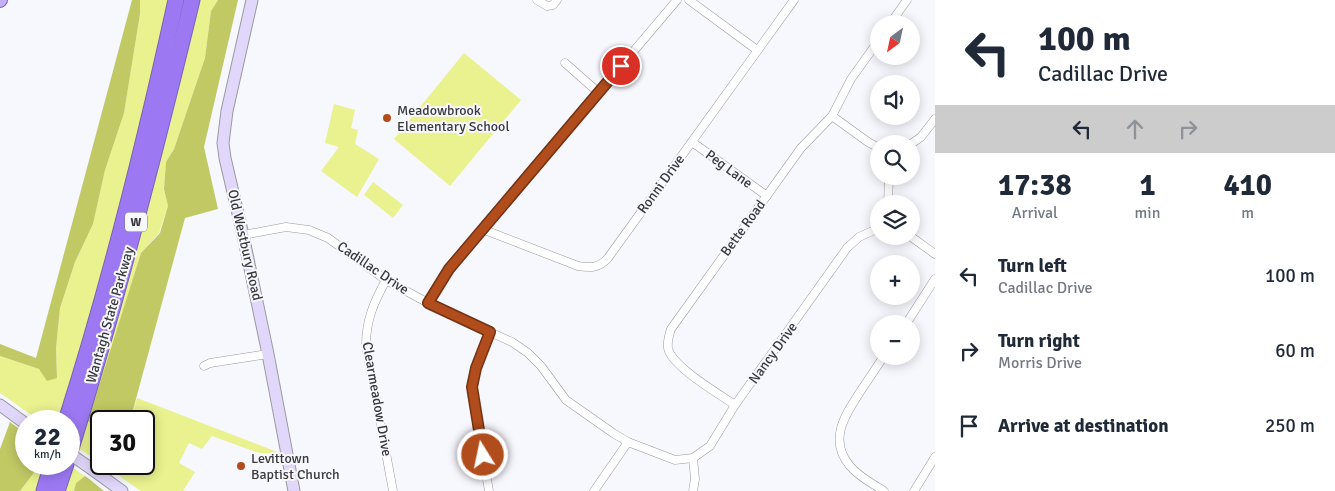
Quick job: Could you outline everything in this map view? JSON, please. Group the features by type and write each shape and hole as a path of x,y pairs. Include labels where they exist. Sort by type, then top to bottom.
{"highway":[{"name":"Wantagh State Parkway","path":"69,410 94,329 151,115 176,0"},
{"name":"Wantagh State Parkway","path":"80,419 122,276 163,121 192,0"},
{"path":"44,491 49,475"},
{"path":"57,491 62,475"}],"street":[{"name":"Old Westbury Road","path":"252,0 223,133 225,158 268,354 294,491"},
{"path":"537,0 547,6 553,5 557,0"},
{"path":"428,303 449,269 677,0"},
{"path":"689,0 757,50"},
{"name":"Ronni Drive","path":"482,229 578,266 598,266 608,258 794,0"},
{"path":"896,15 907,0"},
{"name":"Bette Road","path":"735,405 678,364 670,355 668,338 671,329 801,148 832,116 851,78 870,52"},
{"path":"565,63 598,92"},
{"path":"832,116 870,142"},
{"path":"920,138 935,120"},
{"name":"Peg Lane","path":"692,142 767,196"},
{"name":"Cadillac Drive","path":"243,234 286,227 309,230 328,238 386,280 428,303 512,342 528,353 541,366 566,400 613,434 628,442 675,460 693,458"},
{"name":"Nancy Drive","path":"693,458 710,446 735,405 847,248 859,237 870,232"},
{"path":"920,243 935,254"},
{"path":"912,315 935,279"},
{"name":"Clearmeadow Drive","path":"386,280 373,302 369,314 366,345 393,491"},
{"path":"489,491 472,387 476,368 490,332"},
{"path":"204,366 210,363 268,354"},
{"path":"878,365 846,414 840,431 841,449 849,466 859,475 884,491"},
{"path":"0,405 15,416"},
{"path":"594,491 628,442"},
{"path":"914,491 935,457"},
{"path":"693,458 695,479 693,491"},
{"path":"80,461 122,491"}],"green space":[{"path":"132,0 140,0 140,14 124,113 105,170 93,224 75,262 60,308 56,348 57,378 47,381 39,369 0,356 0,344 36,358"},
{"path":"140,0 173,0 146,111 65,410 24,410 0,393 0,356 39,369 57,378 56,348 60,308 75,262 93,224 105,170 124,113 140,14"},
{"path":"198,0 218,0 211,11 205,58 174,149 166,162 164,189 168,206 159,233 141,253 92,410 90,410 90,456 80,449 80,437 171,121"},
{"path":"218,0 238,0 204,147 218,209 185,218 133,410 91,410 141,253 160,233 168,206 164,189 166,162 174,149 205,58 211,11"},
{"path":"464,53 521,100 450,186 394,139"},
{"path":"334,104 355,110 351,128 358,130 355,144 379,159 357,197 321,171 339,147 325,143"},
{"path":"373,182 403,205 393,218 364,195"},
{"path":"137,398 283,454 280,459 270,453 259,453 212,436 202,449 189,443 179,463 195,472 183,491 141,491 118,475 155,475 155,410 133,410"},
{"path":"10,422 15,426 15,475 32,475 20,491 0,491 0,449"},
{"path":"80,473 85,476 76,483 74,491 62,491 67,475 80,475"},
{"path":"32,475 44,475 39,491 20,491"},
{"path":"85,476 104,491 74,491 76,483"}],"place":[{"name":"Meadowbrook Elementary School","path":"387,118"},
{"name":"Levittown Baptist Church","path":"241,466"}],"route":[{"path":"483,455 472,387 476,368 490,332 428,303 449,269 621,66"}]}
